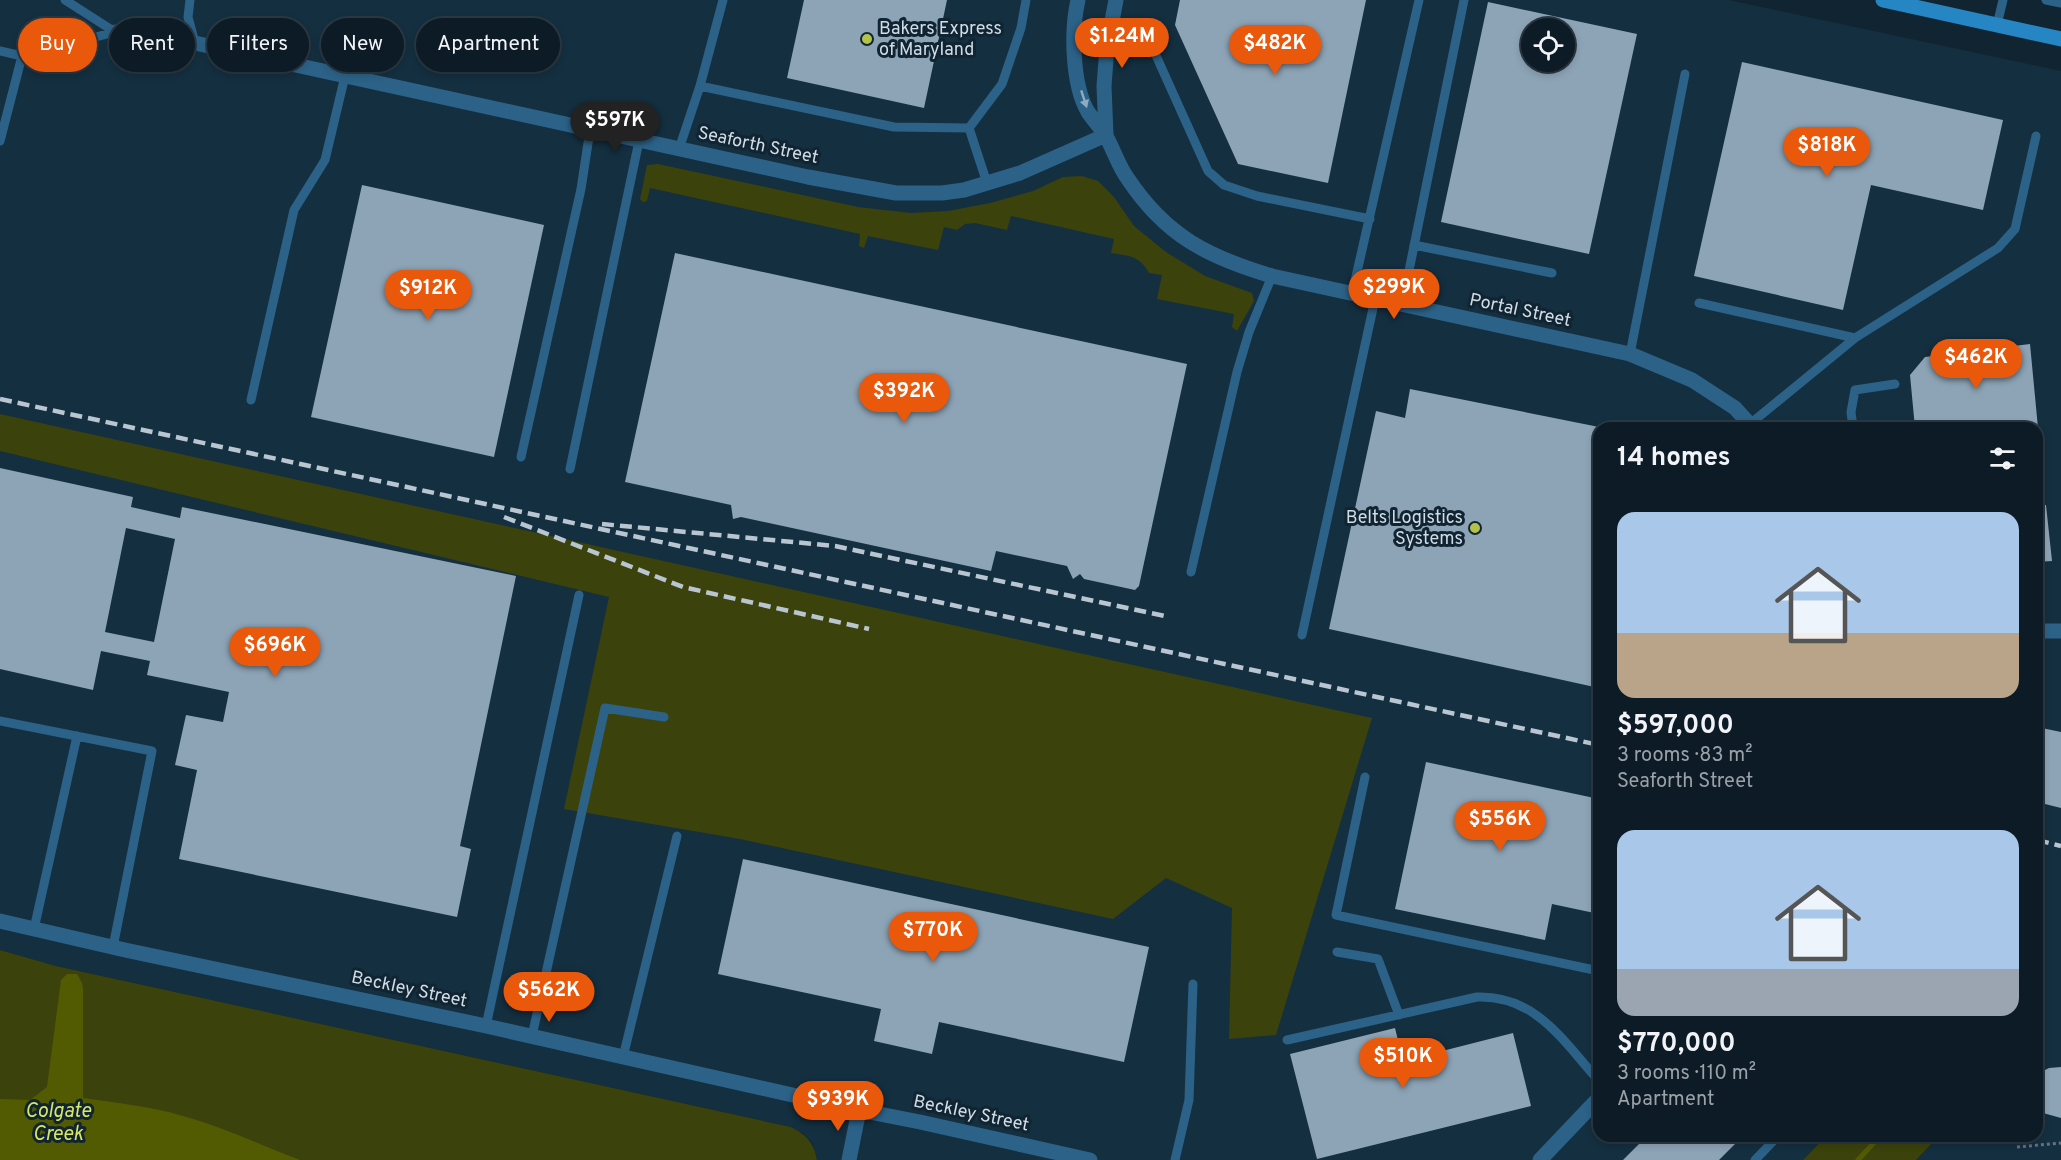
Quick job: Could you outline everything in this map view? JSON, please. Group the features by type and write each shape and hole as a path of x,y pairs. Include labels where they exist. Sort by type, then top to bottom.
{"main road":[{"path":"1883,0 2061,39"}],"street":[{"name":"Portal Street","path":"1078,0 1074,55 1077,78 1087,110 1106,135 1126,177 1144,201 1189,242 1215,256 1272,276 1630,354 1692,380 1735,408 1748,422"},
{"name":"Portal Street","path":"1106,135 1104,86 1107,47 1116,0"},
{"name":"Seaforth Street","path":"195,43 639,141 896,193 942,194 964,190 1020,173 1106,135"},
{"path":"2043,631 2061,632"},
{"name":"Beckley Street","path":"0,921 920,1122 1054,1156 1090,1160"},
{"path":"1540,1160 1593,1104"},
{"path":"849,1160 859,1110"}],"lane":[{"path":"65,0 109,28"},
{"path":"188,18 190,0"},
{"path":"679,149 700,86 723,0"},
{"path":"969,128 1002,84 1021,28 1026,0"},
{"path":"1352,294 1419,0"},
{"path":"1402,305 1464,0"},
{"path":"1997,25 2003,0"},
{"path":"2046,0 2061,3"},
{"path":"1149,40 1208,171 1214,178 1224,186 1257,196 1370,219"},
{"path":"0,51 18,55"},
{"path":"0,141 18,71"},
{"path":"1630,354 1685,74"},
{"path":"251,400 294,210 326,159 345,76"},
{"path":"700,86 894,127 969,128"},
{"path":"969,128 987,183"},
{"path":"521,458 581,189 590,130"},
{"path":"1757,422 1855,338 1998,248 2015,229 2036,136"},
{"path":"570,470 639,141"},
{"path":"1414,245 1552,273"},
{"path":"1191,572 1237,372 1249,332 1272,276"},
{"path":"1302,635 1375,299"},
{"path":"1699,303 1855,338"},
{"path":"1852,422 1851,412 1855,390 1895,384"},
{"path":"486,1026 579,595"},
{"path":"532,1036 604,708 664,717"},
{"path":"0,721 152,751 113,947"},
{"path":"34,929 77,736"},
{"path":"1365,777 1336,915 1593,970"},
{"path":"622,1057 677,836"},
{"path":"1337,952 1378,959 1399,1015"},
{"path":"1175,1160 1190,1100 1194,984"},
{"path":"1287,1040 1477,997 1494,996 1528,1008 1550,1026 1593,1074"},
{"path":"1755,1160 1772,1142"}],"path":[{"path":"2017,1146 2061,1143"}],"shaded area":[{"path":"0,0 1729,0 2061,71 2061,1160 1916,1160 1933,1142 2043,1142 2043,422 1593,422 1593,1142 1820,1142 1803,1160 817,1160 813,1144 804,1134 791,1127 56,966 0,950"},
{"path":"658,164 858,207 911,213 948,211 990,203 1033,191 1063,177 1082,176 1098,181 1114,197 1134,226 1166,252 1205,276 1252,293 1254,301 1237,331 1232,327 1234,314 1157,299 1162,275 1149,273 1133,257 1111,253 1114,239 1011,216 1007,230 975,223 965,224 957,230 944,227 938,250 868,236 864,248 859,246 860,234 650,188 647,201 643,202 640,199 647,165"},
{"path":"0,414 1372,718 1276,1035 1229,1039 1232,908 1166,878 1113,919 740,839 564,809 609,597 0,451"},
{"path":"0,950 56,966 791,1127 809,1140 817,1160 0,1160"},
{"path":"1820,1142 1933,1142 1916,1160 1803,1160"}],"water":[{"name":"Colgate Creek","path":"67,974 77,974 83,989 83,1098 146,1107 198,1120 300,1160 0,1160 0,1099 30,1100 47,1087 61,980"}],"building":[{"name":"Bakers Express of Maryland","path":"804,0 947,0 924,108 787,78"},
{"path":"1180,0 1366,0 1328,183 1238,164 1175,25"},
{"path":"1488,2 1562,18 1521,18 1521,72 1575,72 1575,21 1637,34 1589,254 1441,222"},
{"path":"1742,62 2003,120 1983,210 1871,185 1843,310 1694,276"},
{"path":"362,185 544,225 494,457 311,417"},
{"path":"675,253 1187,364 1139,586 1135,590 1084,579 1080,574 1073,579 1067,566 996,551 991,571 741,517 733,519 731,505 625,482"},
{"path":"2030,344 2037,422 1914,422 1910,375 1925,357"},
{"name":"Belts Logistics Systems","path":"1410,389 1593,426 1593,687 1329,629 1376,411 1405,418"},
{"path":"0,468 133,497 131,507 180,518 182,507 516,576 460,846 471,849 457,917 179,859 197,770 175,765 186,715 223,722 229,692 147,675 150,661 101,651 93,690 0,669","holes":["126,528 175,539 154,642 105,632"]},
{"path":"2043,505 2046,505 2052,561 2043,562"},
{"path":"2043,728 2061,732 2061,808 2043,804"},
{"path":"1426,762 1593,798 1593,913 1552,904 1545,940 1395,909"},
{"path":"743,859 1149,947 1124,1062 939,1022 932,1054 874,1041 881,1009 718,974"},
{"path":"1395,1028 1403,1061 1513,1033 1531,1106 1317,1159 1290,1054"},
{"path":"2061,1067 2061,1118 2043,1113 2043,1071"},
{"path":"1641,1142 1737,1142 1719,1160 1623,1160"}],"waterway":[{"name":"Colgate Creek","path":"1858,1160 1874,1142"}],"railway":[{"path":"0,399 1593,744"},
{"path":"504,517 683,587 869,629"},
{"path":"602,524 835,546 1165,616"},
{"path":"2043,842 2061,846"}],"place":[{"name":"Bakers Express of Maryland","path":"867,39"},
{"name":"Belts Logistics Systems","path":"1475,528"}]}
